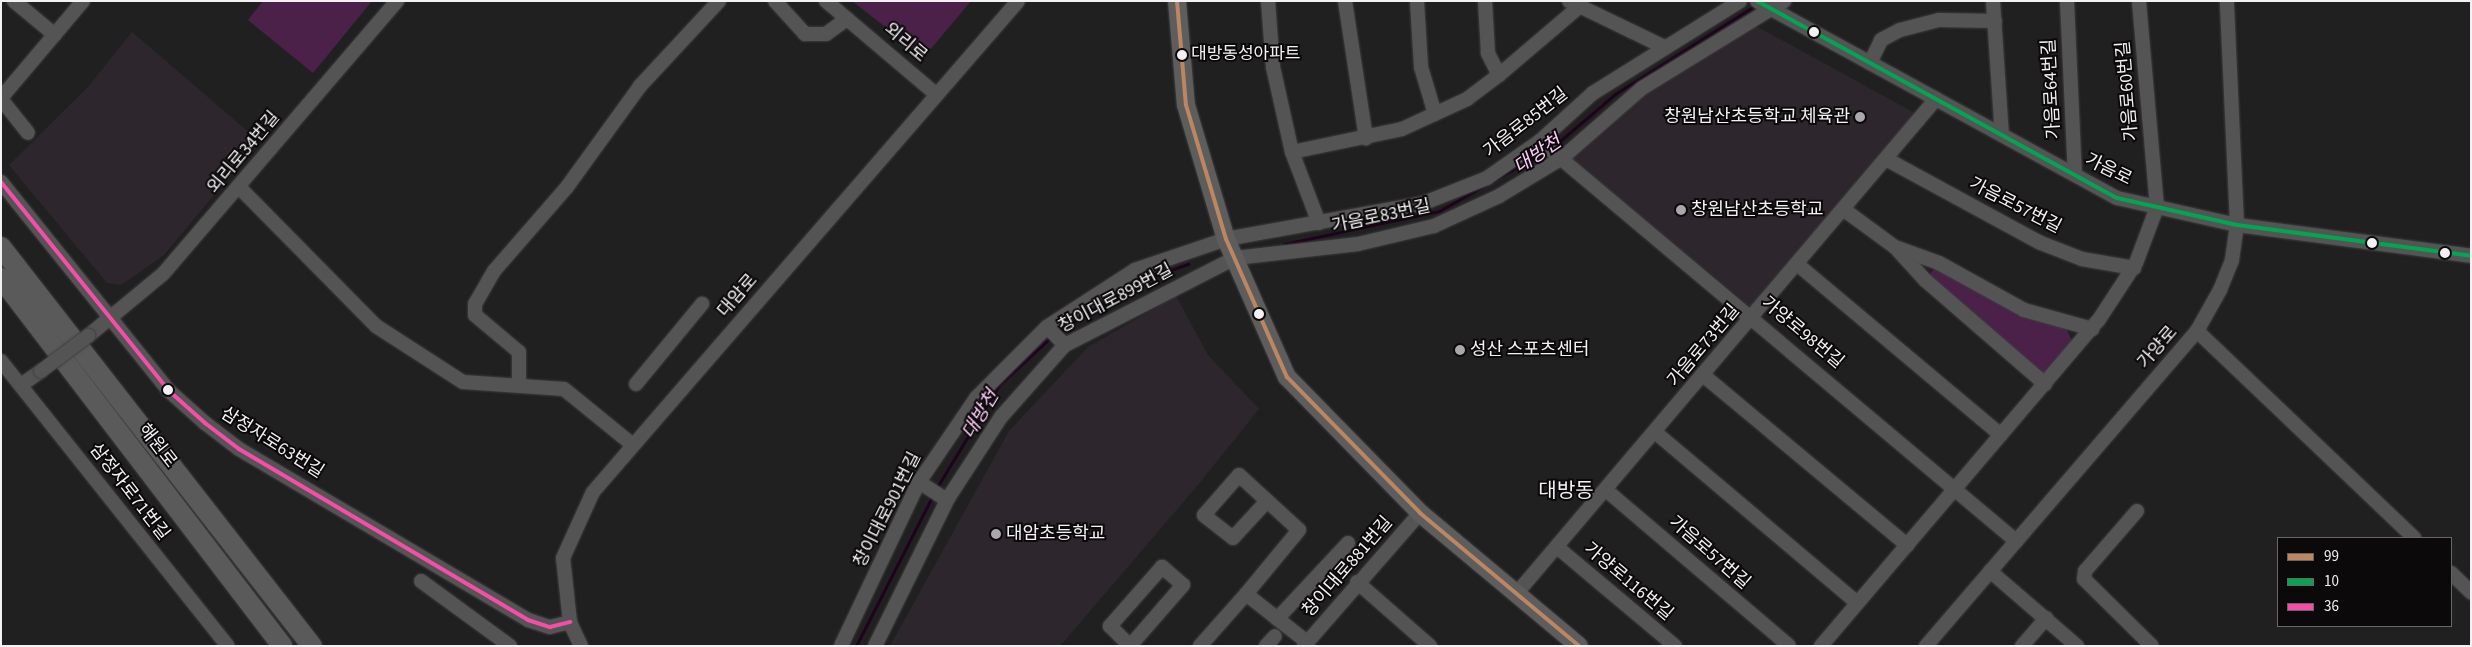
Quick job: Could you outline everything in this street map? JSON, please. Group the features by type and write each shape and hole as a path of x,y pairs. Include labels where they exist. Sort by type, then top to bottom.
{"highway":[{"name":"해원로","path":"1,247 312,646"},
{"name":"해원로","path":"1,278 279,643"},
{"path":"297,625 317,646"}],"main road":[{"path":"1177,1 1186,105 1226,239 1287,377 1420,513 1579,646"}],"street":[{"path":"14,1 55,35"},
{"path":"28,133 1,98 83,1"},
{"name":"외리로34번길","path":"21,385 110,319 164,274 397,1"},
{"path":"520,383 519,352 475,316 475,304 494,271 567,187 640,86 719,1"},
{"path":"775,1 805,34 826,34 847,19"},
{"name":"외리로","path":"826,1 937,95"},
{"name":"대암로","path":"581,646 570,622 563,558 573,528 593,492 1018,1"},
{"path":"1268,1 1273,67 1292,152 1319,223"},
{"path":"1345,1 1366,138"},
{"path":"1416,1 1421,67 1435,114"},
{"path":"1485,1 1488,53 1499,75"},
{"name":"가음로85번길","path":"1226,239 1424,203 1487,178 1540,141 1593,93 1740,1"},
{"name":"가음로83번길","path":"1235,258 1358,244 1434,226 1499,196 1562,158 1642,88 1765,6 1784,1"},
{"path":"1993,1 2002,135"},
{"name":"가음로64번길","path":"2067,1 2075,175"},
{"name":"가음로60번길","path":"2139,1 2157,207"},
{"name":"가양로","path":"1926,646 2197,331 2232,260 2237,225 2227,1"},
{"path":"1292,152 1366,138 1435,114 1467,98 1499,75 1574,4 1664,47"},
{"name":"가음로","path":"1765,6 2117,198 2237,225 2471,256"},
{"path":"1870,63 1881,40 1900,30 1939,20 1995,21"},
{"name":"가음로73번길","path":"1517,593 1936,99"},
{"name":"가양로98번길","path":"1540,141 1753,316 2016,540"},
{"name":"가음로57번길","path":"1886,159 2041,243 2082,259 2134,268"},
{"name":"삼정자로63번길","path":"1,182 168,390 239,449 528,620 550,627 570,622"},
{"path":"239,187 376,326 463,382 520,383 564,389 633,445"},
{"path":"1820,646 2092,329 2134,268 2157,207"},
{"path":"1843,209 1895,247 1925,280 2045,384"},
{"name":"창이대로901번길","path":"841,646 919,482 976,398 1047,327 1134,270 1226,239"},
{"path":"1895,247 1939,263 2024,310 2092,329"},
{"name":"창이대로899번길","path":"875,646 948,500 1001,417 1065,346 1235,258"},
{"path":"1797,264 2001,435"},
{"path":"636,384 702,304"},
{"path":"1047,327 1065,346"},
{"path":"2197,331 2413,537"},
{"name":"삼정자로71번길","path":"1,360 228,646"},
{"path":"1703,375 1906,545"},
{"path":"1655,432 1858,603"},
{"path":"1200,646 1299,530 1239,475 1204,515 1232,538 1267,501"},
{"path":"919,482 948,500"},
{"name":"가음로57번길","path":"1606,490 1789,646"},
{"path":"2137,511 2085,570 2084,579 2152,646"},
{"name":"창이대로881번길","path":"1305,644 1420,513"},
{"path":"1277,619 1348,542"},
{"name":"가양로116번길","path":"1557,547 1675,646"},
{"path":"1162,567 1183,585 1130,646 1110,626 1162,567"},
{"path":"1990,571 2078,646"},
{"path":"2452,574 2471,592"},
{"path":"421,580 510,646"},
{"path":"1358,582 1429,645"},
{"path":"1246,594 1305,644"},
{"path":"2022,646 2046,618"}],"shaded area":[{"path":"263,1 372,1 313,73 248,20"},
{"path":"852,1 971,1 924,57"},
{"path":"1756,26 1915,113 1753,309 1572,159 1649,91"},
{"path":"132,32 259,141 164,255 121,285 107,283 9,165 88,87"},
{"path":"1939,263 2063,323 2076,348 2045,384 1925,280"},
{"path":"1176,296 1208,355 1259,409 1197,486 1060,646 890,646 1009,431 1088,347"}],"waterway":[{"name":"대방천","path":"1554,146 1615,94 1755,6"},
{"name":"대방천","path":"1284,244 1439,211 1546,151"},
{"name":"대방천","path":"1057,332 1142,280 1188,264"},
{"name":"대방천","path":"936,489 999,385 1052,336"},
{"name":"대방천","path":"856,646 933,495"}],"transit line":[{"name":"99","path":"1177,1 1186,105 1226,239 1287,377 1420,513 1579,646"},
{"name":"10","path":"1757,1 2117,198 2237,225 2471,256"},
{"name":"36","path":"1,182 168,390 205,423 239,449 528,620 550,627 570,622"}],"place":[{"name":"대방동성아파트","path":"1182,55"},
{"name":"창원남산초등학교 체육관","path":"1860,117"},
{"name":"창원남산초등학교","path":"1681,210"},
{"name":"성산 스포츠센터","path":"1460,350"},
{"name":"대암초등학교","path":"996,534"}],"district":[{"name":"대방동","path":"1566,491"}]}
